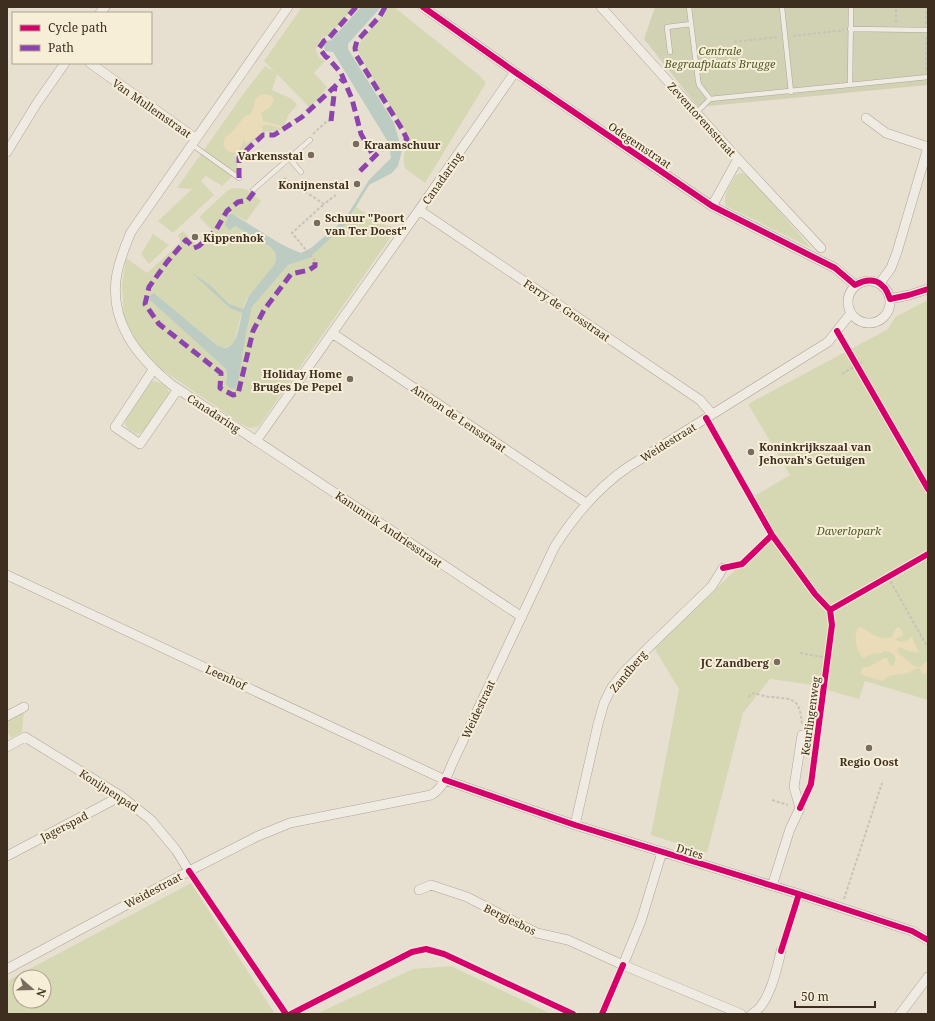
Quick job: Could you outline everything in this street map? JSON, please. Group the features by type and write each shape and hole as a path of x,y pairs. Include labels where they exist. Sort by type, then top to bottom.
{"street":[{"name":"Canadaring","path":"288,7 130,232 117,274 116,295 121,323 128,339 140,356 154,370 178,389 256,440 515,72"},
{"name":"Odegemstraat","path":"423,7 515,72 712,206 835,268 855,285"},
{"name":"Zeventorensstraat","path":"601,7 696,113 821,248"},
{"path":"7,152 37,103 64,64"},
{"name":"Van Mullemstraat","path":"91,64 193,141"},
{"path":"866,118 886,133 928,146 897,252 891,268 880,283"},
{"name":"Zeventorensstraat","path":"712,206 738,159"},
{"name":"Ferry de Grosstraat","path":"419,210 700,400 712,414"},
{"path":"873,280 880,283 888,292 890,299 890,308 886,315 877,322 865,323 858,320 851,313 849,308 848,301 850,291 855,285 862,281 873,280"},
{"path":"890,299 928,289"},
{"name":"Weidestraat","path":"7,969 189,871 258,836 290,823 431,795 437,792 446,780 452,764 555,546 569,524 586,503 612,478 828,342 851,313"},
{"name":"Antoon de Lensstraat","path":"332,333 586,503"},
{"path":"154,370 115,427 140,444 178,389"},
{"name":"Kanunnik Andriesstraat","path":"256,440 522,617"},
{"name":"Zandberg","path":"575,825 598,724 604,703 612,687 624,672 712,586 723,568"},
{"name":"Leenhof","path":"7,575 446,780"},
{"path":"7,716 24,707"},
{"name":"Keurlingenweg","path":"800,808 794,787 802,735"},
{"name":"Konijnenpad","path":"8,744 25,737 121,796 151,820 176,850 189,871"},
{"name":"Dries","path":"446,780 575,825 912,931 928,940"},
{"name":"Jagerspad","path":"7,856 121,796"},
{"path":"772,886 790,829 800,808"},
{"path":"623,965 641,921 662,852"},
{"name":"Bergjesbos","path":"419,890 431,885 467,897 537,933 568,940 623,965 741,1014"},
{"path":"752,1014 760,1009 764,1001 776,972 781,951"},
{"path":"900,1014 928,977"}],"lane":[{"path":"689,7 699,85 710,99"},
{"path":"782,7 791,92"},
{"path":"850,86 851,7"},
{"path":"670,52 667,27 691,24"},
{"path":"850,29 927,30"},
{"path":"696,113 710,99 791,92 927,77"},
{"path":"253,190 310,140"},
{"path":"193,141 239,178"},
{"path":"289,158 302,172"}],"path":[{"path":"896,7 896,30"},
{"path":"926,7 927,77"},
{"path":"310,140 310,137 327,121 331,122"},
{"path":"388,146 401,144"},
{"path":"284,178 324,204"},
{"path":"315,261 292,233 336,195"},
{"path":"853,358 861,372"},
{"path":"842,374 864,361"},
{"path":"882,581 895,573"},
{"path":"888,577 928,648"},
{"path":"800,653 828,654"},
{"path":"748,697 754,693 794,701 801,711 802,735"},
{"path":"841,908 882,783"},
{"path":"772,800 800,808"}],"green space":[{"path":"302,7 354,7 330,35 322,38 317,45 316,51 319,57 325,61 314,73 327,87 310,108 277,74 272,90 292,99 297,105 289,114 282,130 264,132 234,156 236,158 238,171 222,186 206,176 201,181 214,195 173,233 158,221 192,189 177,188 244,93 265,66 275,72 264,61"},
{"path":"387,7 394,7 479,75 486,83 425,183 406,169 404,156 405,149 408,144 408,135 367,69 358,51 361,41 386,11"},
{"name":"Centrale Begraafplaats Brugge","path":"655,7 928,7 928,85 698,107 644,39"},
{"path":"742,173 748,175 811,248 726,206 726,194 736,175"},
{"path":"234,188 246,189 261,201 246,221 237,216 227,220 225,225 229,229 235,226 263,242 272,248 276,258 275,263 246,300 234,343 227,347 220,347 154,293 152,302 225,368 227,373 226,381 246,333 252,307 288,265 309,258 353,213 356,207 381,224 397,228 259,426 250,428 243,425 161,369 139,346 124,317 122,285 126,258 147,273 181,242 178,235 183,231 196,245 212,230 199,217 228,190"},
{"path":"153,234 169,245 149,264 141,254"},
{"name":"Daverlopark","path":"928,300 928,700 865,681 859,699 806,684 770,679 743,713 707,853 651,835 679,689 654,648 771,536 751,498 790,475 748,404 888,329 895,317"},
{"path":"152,381 163,384 169,393 144,430 139,434 134,433 126,426 126,419"},
{"path":"24,711 22,732 11,738 7,730 7,721"},
{"path":"191,883 275,1014 7,1014 7,981 12,978 12,1009 52,1009 52,969 30,969"},
{"path":"451,966 551,1014 316,1014 413,969"}],"sand":[{"path":"263,94 270,95 274,98 270,107 261,112 263,121 282,126 282,129 270,125 262,126 263,132 246,144 244,139 238,150 235,152 233,153 226,150 223,145 225,137 232,132 245,116 251,114 256,98"},
{"path":"860,627 876,636 888,638 892,637 898,627 902,630 903,635 895,639 904,641 912,637 919,653 908,651 899,647 897,652 914,666 921,667 924,663 928,663 928,672 922,674 918,668 905,674 891,675 882,681 860,674 863,667 869,667 884,658 887,658 890,666 893,666 896,658 888,651 871,654 864,658 862,657 858,651 856,640 856,632"}],"shaded area":[{"path":"361,7 381,7 348,44 348,49 394,123 402,150 398,166 392,173 369,185 345,225 309,258 288,265 252,307 238,382 235,389 230,388 226,384 227,373 225,368 149,300 150,296 154,293 217,345 224,348 229,347 236,338 242,313 230,308 192,273 211,286 229,304 243,309 249,296 274,265 276,259 275,252 269,246 235,226 230,230 225,226 228,215 232,214 274,240 301,253 311,248 337,226 348,214 369,180 391,158 388,142 333,52 325,51 324,46 325,42 328,40 330,41"}],"marked path":[{"path":"356,7 319,48 341,73 352,99 361,134 374,157"},
{"path":"385,7 380,16 357,41 355,48 356,55 407,139 401,144"},
{"path":"239,178 239,157 263,135 274,135 302,117 343,79"},
{"path":"331,121 335,86"},
{"path":"360,171 383,148 388,146"},
{"path":"254,192 248,200 238,202 227,211 216,230 199,246 194,248 186,240 167,262 149,287 145,304 159,324 221,373 220,388 233,395 238,394 253,331 264,310 291,274 309,270 315,266 315,261"}],"cycle path":[{"path":"423,7 515,72 712,206 835,268 855,285 872,280 881,284 890,299 928,289"},
{"path":"837,331 928,489"},
{"path":"706,418 772,535 815,594 830,610 832,625 811,784 800,808"},
{"path":"723,568 742,564 772,535"},
{"path":"830,610 928,554"},
{"path":"445,780 575,825 799,894 912,931 928,940"},
{"path":"189,871 286,1014"},
{"path":"781,951 799,894"},
{"path":"291,1014 412,952 426,949 444,954 573,1014"},
{"path":"602,1014 623,965"}],"place":[{"name":"Kraamschuur","path":"356,144"},
{"name":"Varkensstal","path":"311,155"},
{"name":"Konijnenstal","path":"357,184"},
{"name":"Schuur \"Poort van Ter Doest\"","path":"317,223"},
{"name":"Kippenhok","path":"195,237"},
{"name":"Holiday Home Bruges De Pepel","path":"350,379"},
{"name":"Koninkrijkszaal van Jehovah's Getuigen","path":"751,452"},
{"name":"JC Zandberg","path":"777,662"},
{"name":"Regio Oost","path":"869,748"}]}
